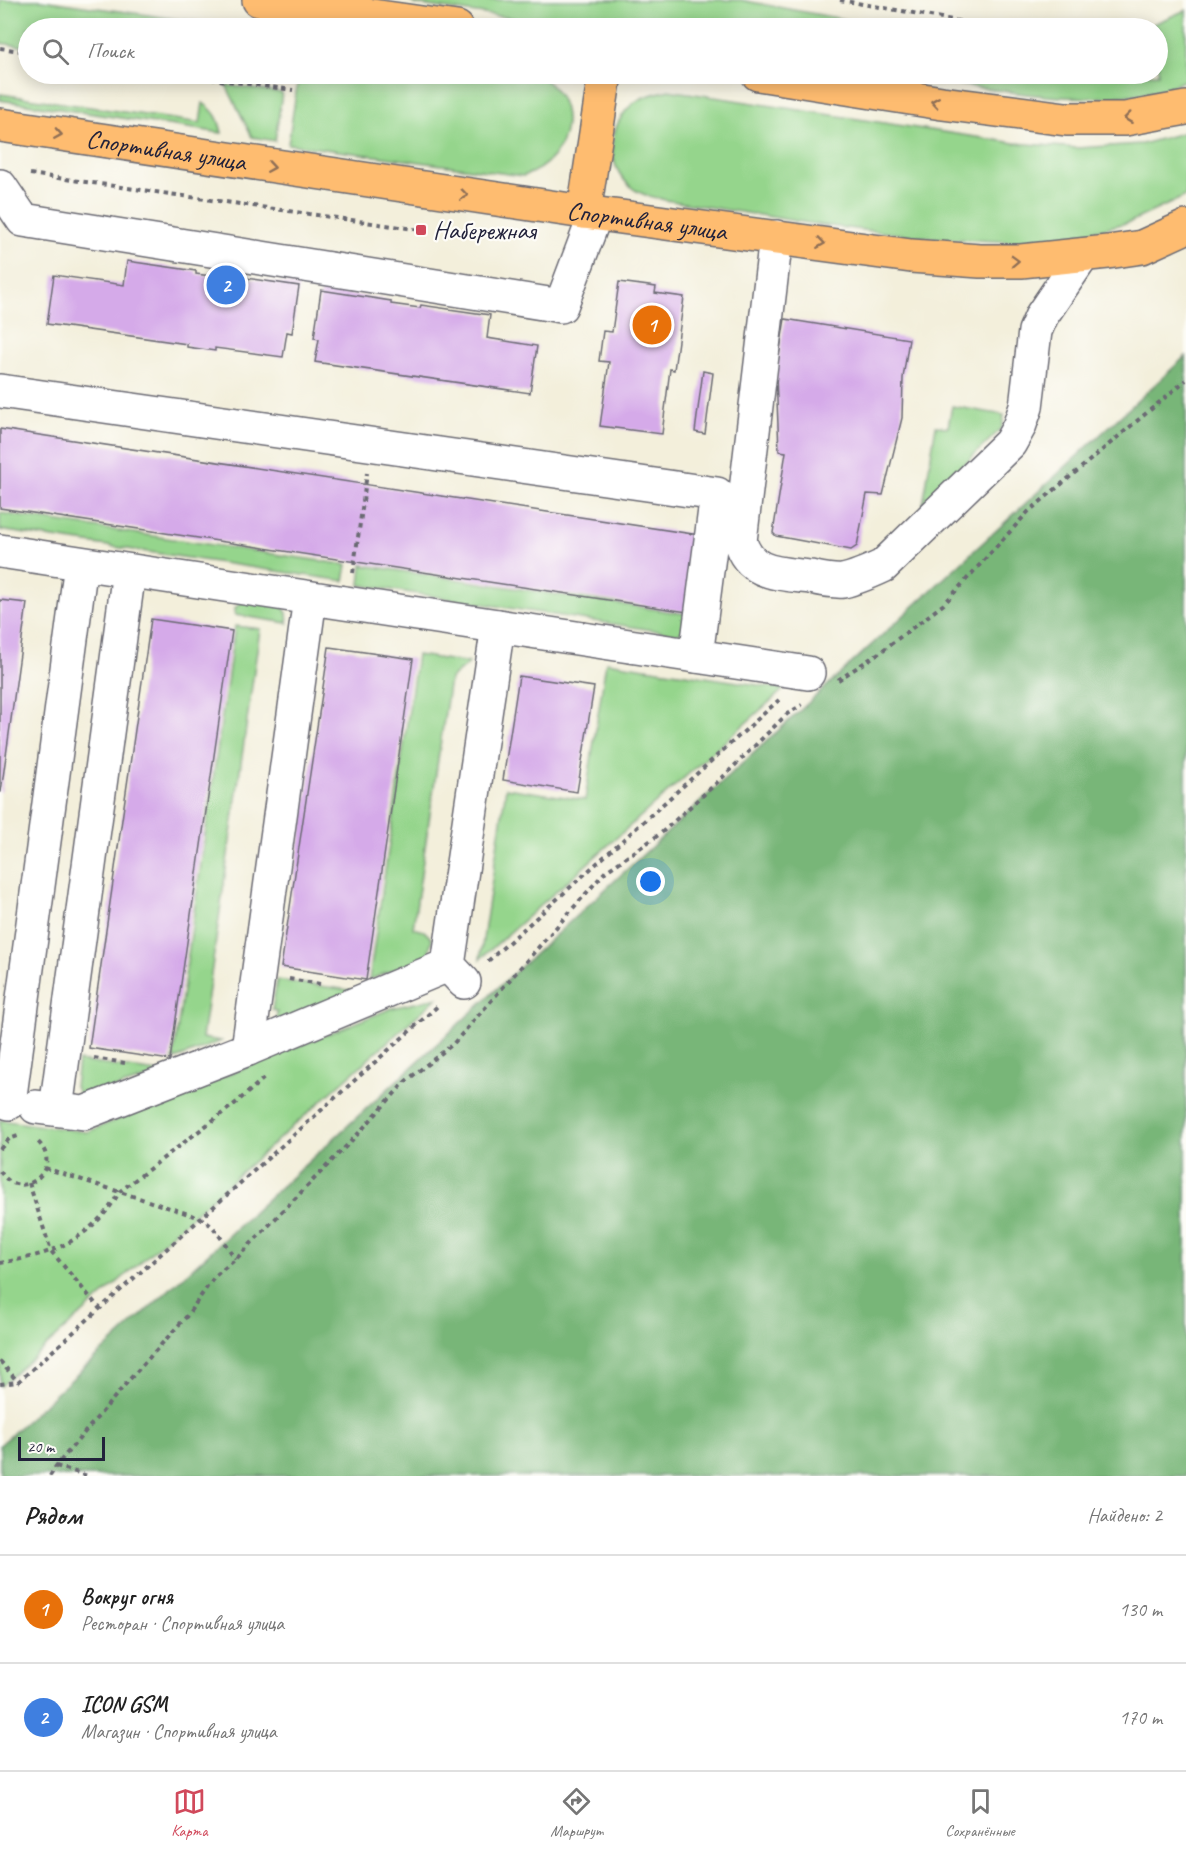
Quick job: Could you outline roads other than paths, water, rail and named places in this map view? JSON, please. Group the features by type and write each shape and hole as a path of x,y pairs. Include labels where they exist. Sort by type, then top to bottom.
{"main road":[{"path":"259,0 394,10 422,18"},
{"path":"590,213 604,84"},
{"path":"821,84 1066,119 1125,119 1186,108"},
{"name":"Спортивная улица","path":"0,125 590,213 911,256 980,261 1021,261 1083,255 1143,247 1186,227"}],"lane":[{"path":"11,180 23,220 561,306 590,213"},
{"path":"776,237 740,541 744,554 753,564 768,572 840,581 865,575 883,566 1010,443 1026,407 1035,332 1042,315 1083,255"},
{"path":"0,391 717,494 696,656"},
{"path":"0,551 696,656 816,686"},
{"path":"81,564 7,1058 4,1102 84,1113 259,1061 456,974 498,626"},
{"path":"56,1109 129,571"},
{"path":"259,1061 310,598"},
{"path":"7,1058 62,1066"}],"place":[{"name":"Набережная","path":"421,230"},
{"name":"ICON GSM","path":"226,285"},
{"name":"Вокруг огня","path":"652,325"}]}
